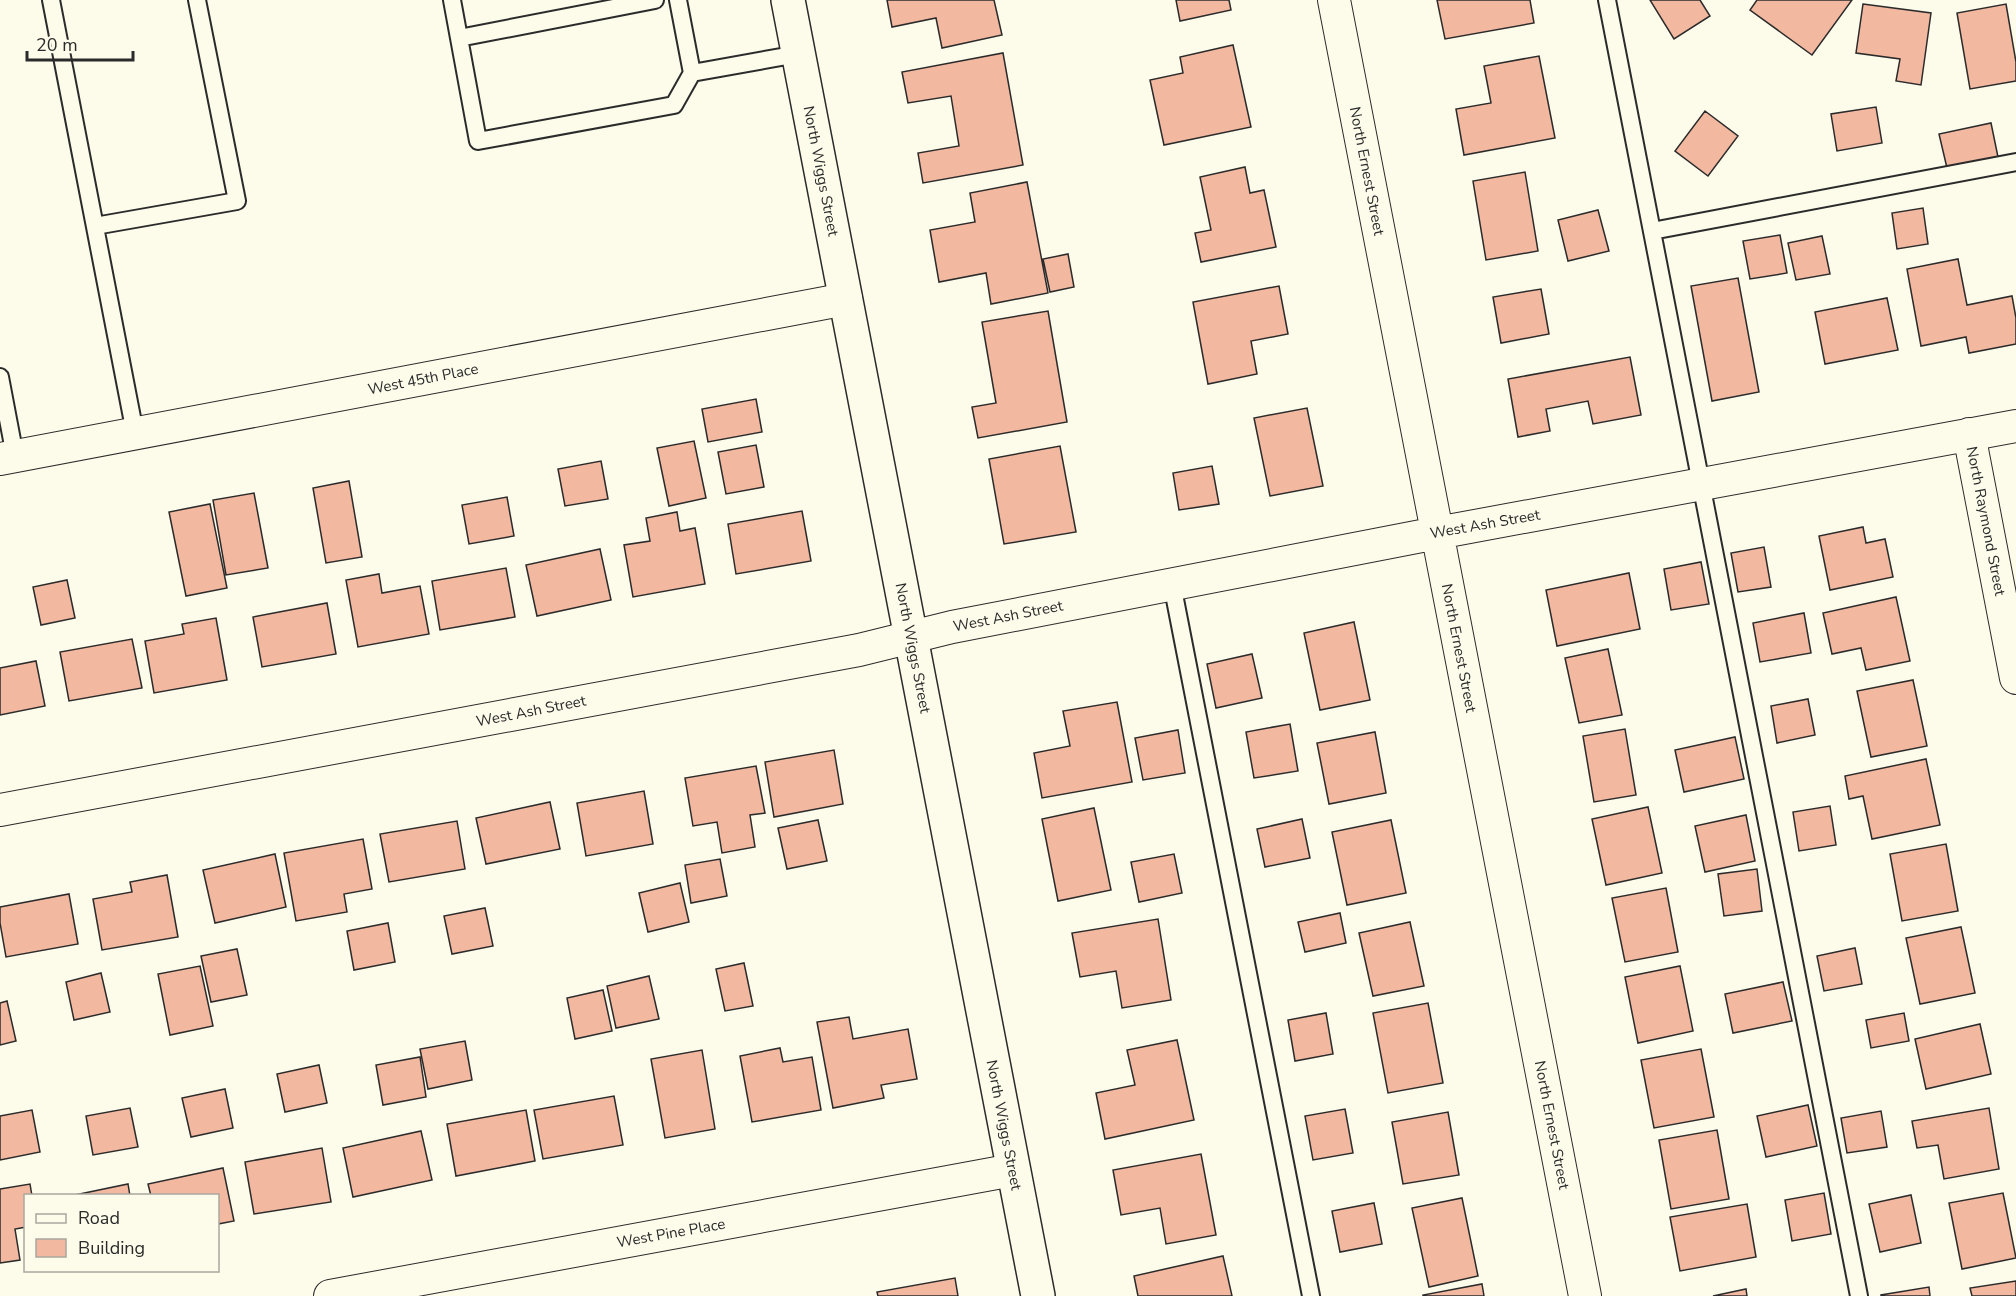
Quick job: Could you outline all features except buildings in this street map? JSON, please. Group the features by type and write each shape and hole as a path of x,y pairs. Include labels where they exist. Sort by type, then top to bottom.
{"street":[{"name":"North Wiggs Street","path":"788,0 1038,1296"},
{"name":"North Ernest Street","path":"1334,0 1585,1296"},
{"name":"West 45th Place","path":"8,457 846,299"},
{"name":"West Ash Street","path":"0,810 835,654 952,627 1437,533 2016,426"},
{"name":"North Raymond Street","path":"1969,434 2016,678"},
{"name":"West Pine Place","path":"330,1296 1013,1170"}],"lane":[{"path":"51,0 135,433"},
{"path":"95,226 237,201 197,0"},
{"path":"452,0 478,141 674,105 692,73 678,0"},
{"path":"459,38 655,0"},
{"path":"1607,0 1859,1296"},
{"path":"692,73 798,54"},
{"path":"1652,231 2016,162"},
{"path":"0,377 8,457"},
{"path":"1172,584 1311,1296"}]}
